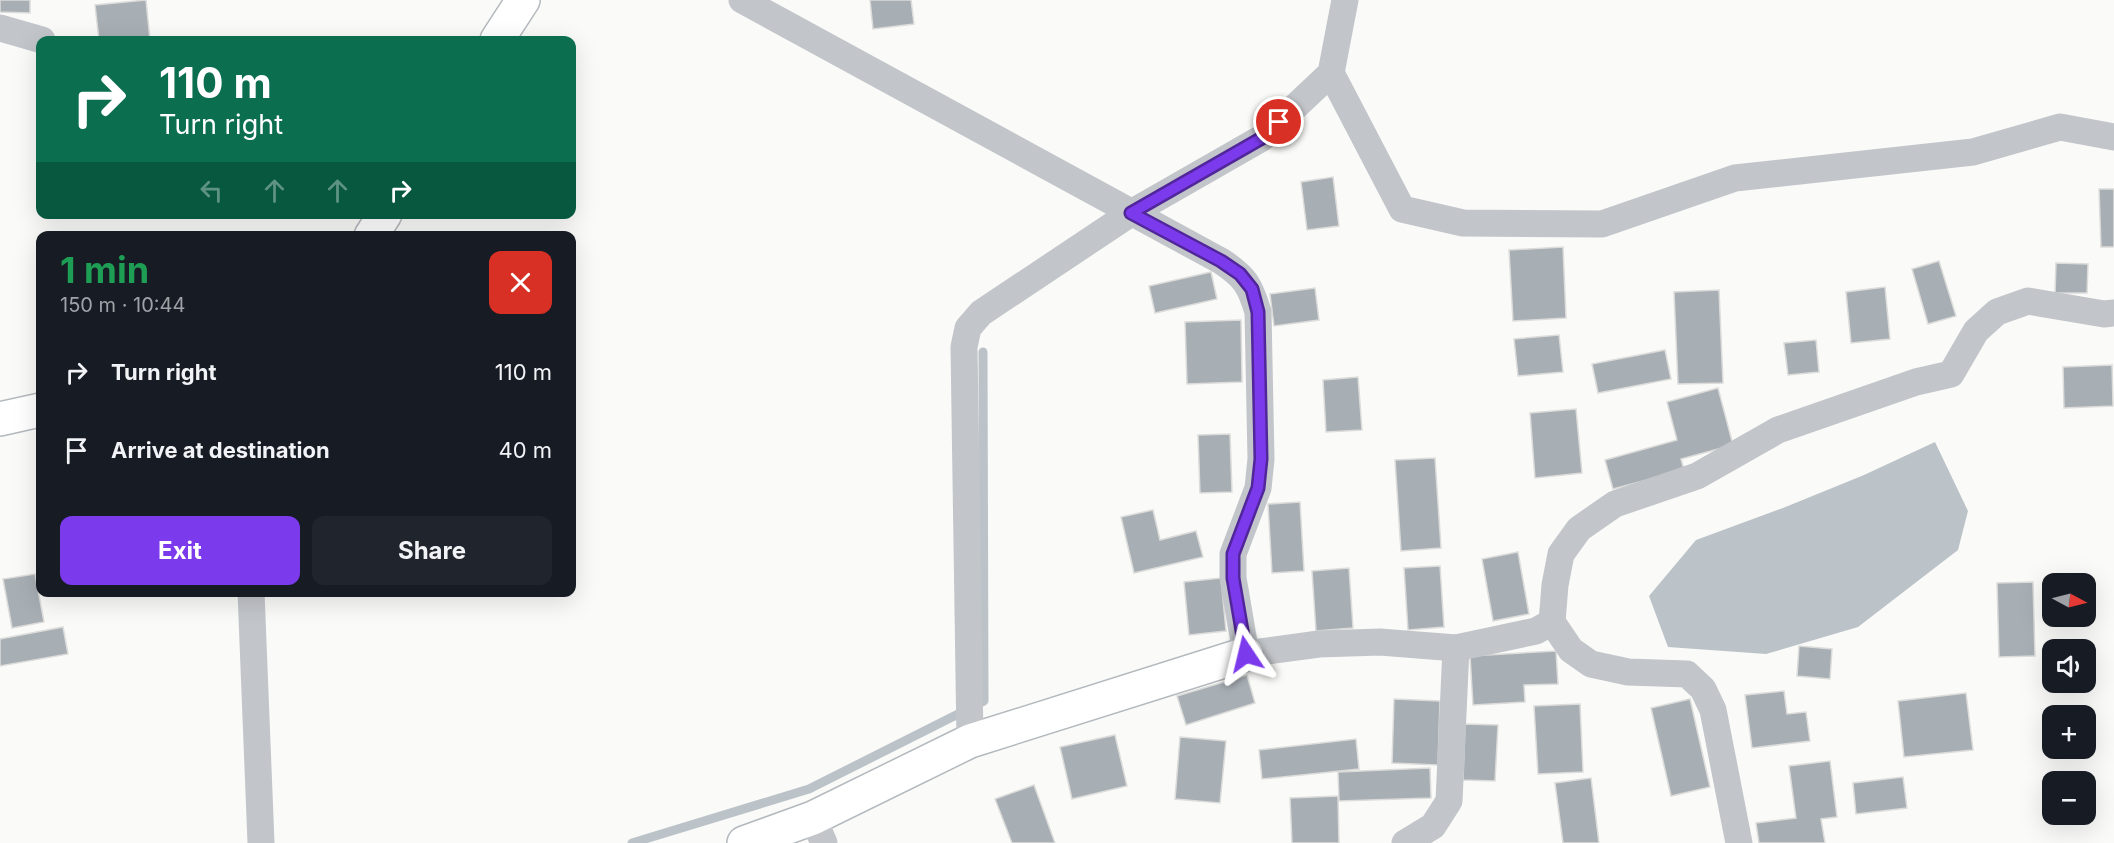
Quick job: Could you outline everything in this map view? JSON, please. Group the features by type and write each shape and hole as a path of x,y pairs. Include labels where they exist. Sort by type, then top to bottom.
{"street":[{"path":"500,36 523,0"},
{"path":"742,0 1221,261 1240,274 1252,289 1258,312 1261,459 1258,488 1233,554 1233,578 1246,654"},
{"path":"970,741 964,347 968,328 981,313 1131,213 1262,138 1331,73 1345,0"},
{"path":"0,28 36,38"},
{"path":"1331,73 1402,209 1463,224 1602,224 1735,178 1973,152 2060,127 2114,137"},
{"path":"1739,843 1713,710 1703,689 1687,674 1628,672 1591,664 1571,650 1552,621 1555,585 1561,554 1579,529 1615,504 1697,476 1778,430 1916,382 1951,374 1976,331 1997,312 2028,302 2104,314 2114,313"},
{"path":"0,419 36,411"},
{"path":"251,597 261,843"},
{"path":"744,843 818,830 970,741 1246,654 1319,644 1380,642 1456,648 1536,631 1552,621"},
{"path":"1405,843 1433,826 1449,801 1456,648"}],"shaded area":[{"path":"1935,442 1968,511 1958,550 1858,627 1766,654 1668,647 1649,596 1696,540 1864,475"}],"building":[{"path":"0,0 30,0 30,13 0,12"},
{"path":"146,0 150,36 99,36 95,5"},
{"path":"870,0 911,0 914,24 873,29"},
{"path":"1333,177 1339,226 1307,230 1301,182"},
{"path":"2099,189 2114,189 2114,247 2101,247"},
{"path":"1563,247 1566,318 1513,321 1509,250"},
{"path":"1939,261 1956,316 1928,324 1912,269"},
{"path":"2056,263 2088,264 2087,293 2055,293"},
{"path":"1211,272 1217,299 1155,313 1149,286"},
{"path":"1885,287 1890,339 1851,343 1846,292"},
{"path":"1315,288 1319,320 1274,326 1270,294"},
{"path":"1719,290 1723,383 1678,384 1674,292"},
{"path":"1241,320 1242,382 1187,384 1185,322"},
{"path":"1559,335 1563,372 1518,376 1514,339"},
{"path":"1816,340 1819,372 1788,375 1784,343"},
{"path":"1665,350 1671,379 1598,393 1592,364"},
{"path":"2112,365 2113,406 2064,408 2063,367"},
{"path":"1358,377 1362,430 1326,432 1323,380"},
{"path":"1718,388 1733,445 1681,459 1684,470 1613,489 1605,460 1677,440 1667,402"},
{"path":"1576,409 1582,473 1535,478 1530,413"},
{"path":"1230,434 1232,492 1200,493 1198,435"},
{"path":"1435,458 1441,548 1401,551 1395,460"},
{"path":"1300,502 1304,571 1272,573 1268,504"},
{"path":"1153,510 1160,540 1196,531 1203,557 1134,573 1121,517"},
{"path":"1518,552 1529,614 1493,621 1482,559"},
{"path":"1440,566 1444,627 1408,630 1404,568"},
{"path":"1349,568 1353,628 1316,631 1312,571"},
{"path":"35,574 36,597 39,597 44,622 12,628 3,579"},
{"path":"1221,578 1226,631 1189,635 1184,582"},
{"path":"2033,582 2035,656 1999,657 1997,583"},
{"path":"63,627 68,654 0,666 0,639"},
{"path":"1799,646 1832,649 1830,679 1797,676"},
{"path":"1556,651 1558,684 1524,685 1525,702 1473,705 1470,656"},
{"path":"1247,675 1255,703 1186,725 1177,696"},
{"path":"1784,691 1787,714 1806,712 1810,741 1752,748 1745,695"},
{"path":"1966,693 1973,750 1904,757 1898,701"},
{"path":"1394,699 1440,701 1438,765 1392,763"},
{"path":"1690,699 1710,787 1671,796 1651,708"},
{"path":"1580,704 1583,772 1538,774 1534,706"},
{"path":"1465,724 1498,725 1495,781 1463,780"},
{"path":"1115,735 1127,786 1072,799 1060,747"},
{"path":"1180,737 1226,741 1220,803 1175,799"},
{"path":"1356,739 1359,769 1262,779 1259,750"},
{"path":"1830,761 1837,817 1821,819 1825,843 1759,843 1756,823 1796,818 1789,766"},
{"path":"1430,768 1431,798 1339,801 1338,772"},
{"path":"1903,777 1907,808 1856,814 1853,783"},
{"path":"1591,778 1599,843 1563,843 1555,783"},
{"path":"1034,785 1055,843 1012,843 995,799"},
{"path":"1338,796 1339,843 1292,843 1290,798"}],"waterway":[{"path":"632,843 809,789 984,701 983,352"}],"route":[{"path":"1246,654 1233,578 1233,554 1258,488 1261,459 1258,312 1252,289 1240,274 1221,261 1131,213 1262,138 1279,122"}]}
